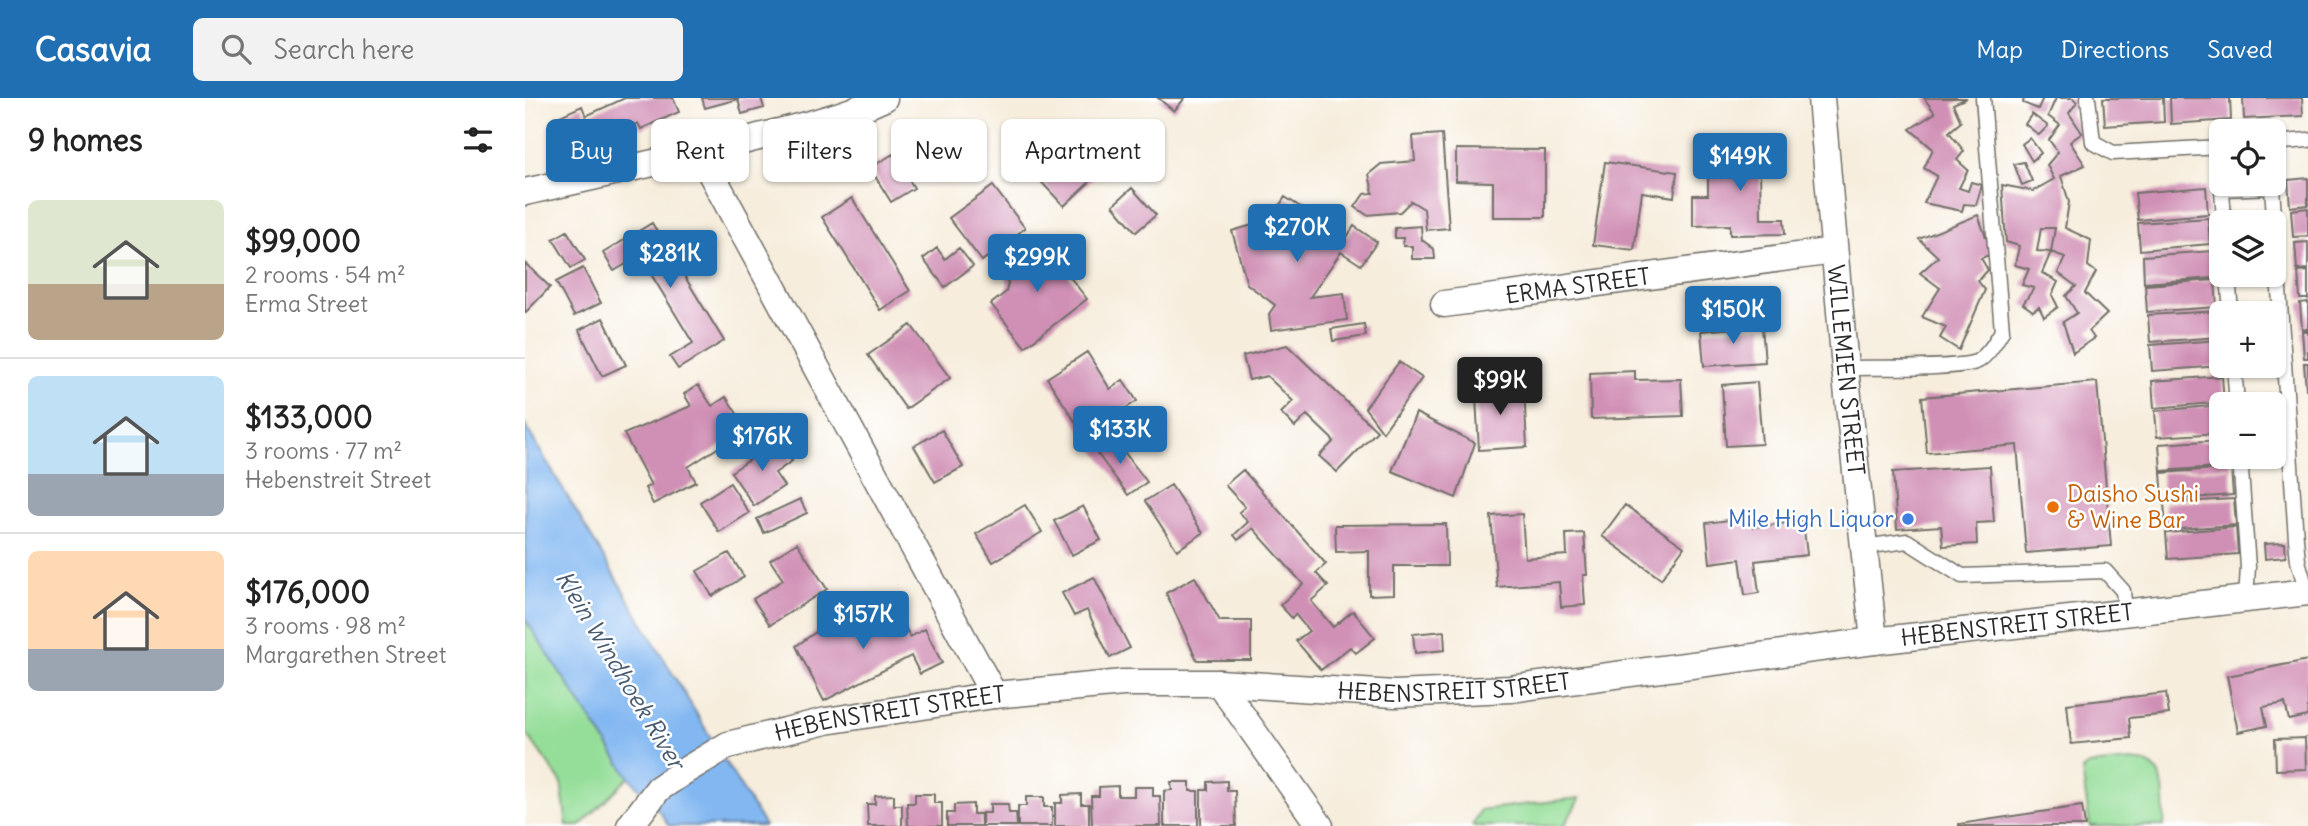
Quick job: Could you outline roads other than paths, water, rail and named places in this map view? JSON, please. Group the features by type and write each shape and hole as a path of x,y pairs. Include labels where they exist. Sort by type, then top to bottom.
{"street":[{"path":"749,140 865,107 884,98"},
{"name":"WILLEMIEN STREET","path":"1821,98 1845,368 1874,641"},
{"path":"525,192 651,164"},
{"path":"716,182 994,695"},
{"name":"ERMA STREET","path":"1444,304 1834,251"},
{"name":"HEBENSTREIT STREET","path":"629,826 658,789 728,746 826,721 994,695 1123,684 1219,683 1395,694 1510,689 1874,641 2308,592"},
{"path":"1219,683 1319,826"}],"lane":[{"path":"1845,368 1976,362 1989,352 2002,331 1983,98"},
{"path":"2088,98 2093,142 2113,153 2209,148"},
{"path":"2286,142 2308,140"},
{"path":"2223,210 2222,189 2272,187 2274,210"},
{"path":"2279,287 2298,561 2308,592"},
{"path":"2241,469 2248,567 2246,599"},
{"path":"1864,547 1907,541 1962,576 2105,570 2123,592 2125,612"}],"water":[{"name":"Klein Windhoek River","path":"525,425 765,826 669,826 629,777 525,619"}],"place":[{"name":"Daisho Sushi & Wine Bar","path":"2053,507"},
{"name":"Mile High Liquor","path":"1908,519"}]}
